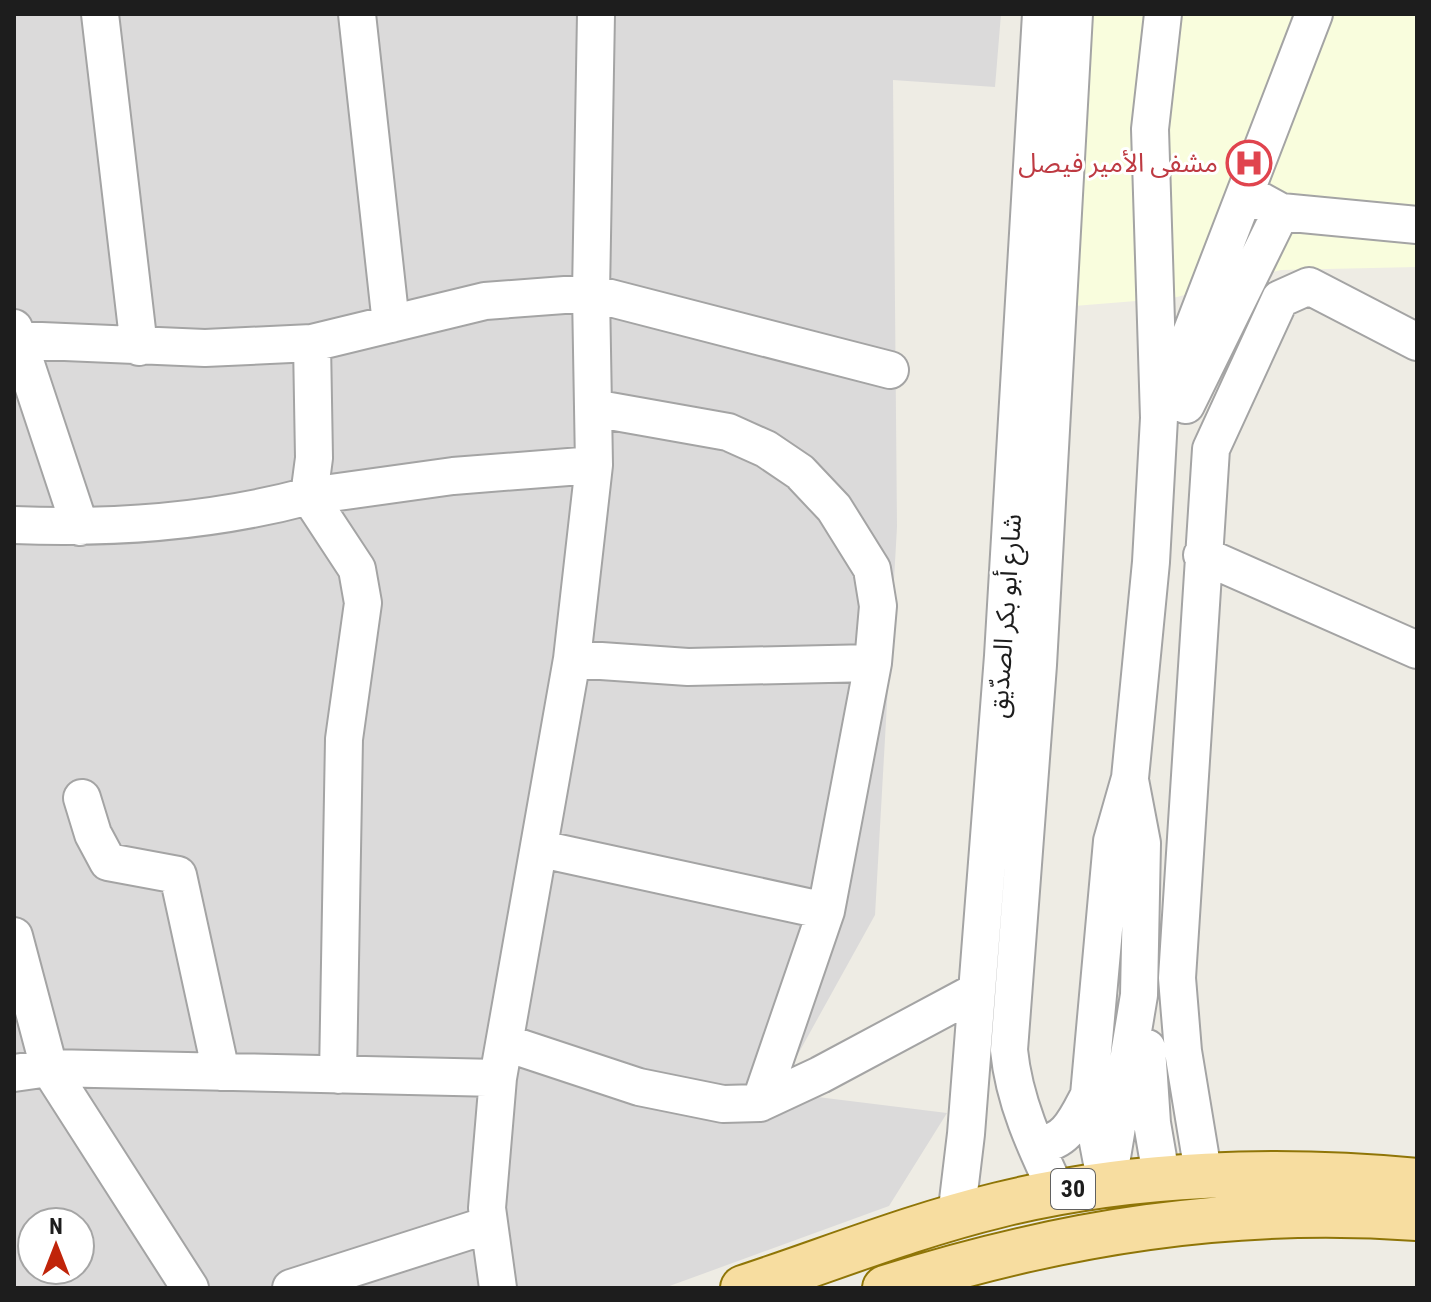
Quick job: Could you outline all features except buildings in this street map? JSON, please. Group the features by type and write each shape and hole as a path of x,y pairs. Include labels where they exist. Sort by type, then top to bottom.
{"main road":[{"name":"30","path":"743,1288 956,1217 1057,1192 1106,1184 1292,1174 1417,1181"},
{"path":"1106,1184 1114,1230"},
{"name":"30","path":"885,1288 1007,1251 1114,1230 1216,1217 1360,1214 1417,1218"}],"street":[{"path":"100,14 139,347"},
{"path":"357,14 391,324"},
{"path":"498,1288 488,1225 488,1186 498,1078 541,849 572,659 594,465 591,293 596,14"},
{"name":"شارع أبو بكر الصدّيق","path":"956,1217 966,1134 1003,656 1041,14"},
{"name":"شارع أبو بكر الصدّيق","path":"1057,1192 1035,1143 1011,1075 1009,1050 1038,665 1074,14"},
{"path":"1106,1184 1089,1095 1112,841 1130,778 1157,464 1159,418 1150,129 1163,14"},
{"path":"1159,418 1314,14"},
{"path":"1246,192 1281,212 1417,225"},
{"path":"1157,464 1281,212"},
{"path":"1183,1180 1183,1051 1177,978 1211,449 1280,299 1309,286 1417,342"},
{"path":"80,527 16,334 139,347 260,347 312,343 485,301 591,293 890,370"},
{"path":"312,343 314,458 309,496 357,569 363,603 344,739 338,1075"},
{"path":"593,408 728,432 766,449 800,472 834,508 872,569 878,606 873,663 826,911 760,1103"},
{"path":"14,525 80,527 230,515 309,496 453,476 594,465"},
{"path":"1202,555 1417,650"},
{"path":"572,659 688,667 873,663"},
{"path":"1106,1184 1139,995 1142,843 1130,778"},
{"path":"82,798 93,834 108,862 178,875 221,1072"},
{"path":"541,849 826,911"},
{"path":"14,936 49,1068 190,1288"},
{"path":"506,1043 639,1087 723,1104 760,1103 820,1075 975,992"},
{"path":"1139,995 1146,1039 1152,1123 1183,1180"},
{"path":"14,1073 49,1068 498,1078"},
{"path":"1035,1143 1046,1144 1064,1136 1089,1095"},
{"path":"291,1288 488,1225"}],"shaded area":[{"path":"14,14 1001,14 995,87 893,80 897,527 875,915 777,1092 947,1113 889,1206 664,1288 14,1288"},
{"name":"مشفى الأمير فيصل","path":"1087,14 1417,14 1417,267 1281,270 1173,298 1074,306"}],"place":[{"name":"مشفى الأمير فيصل","path":"1249,163"}]}
